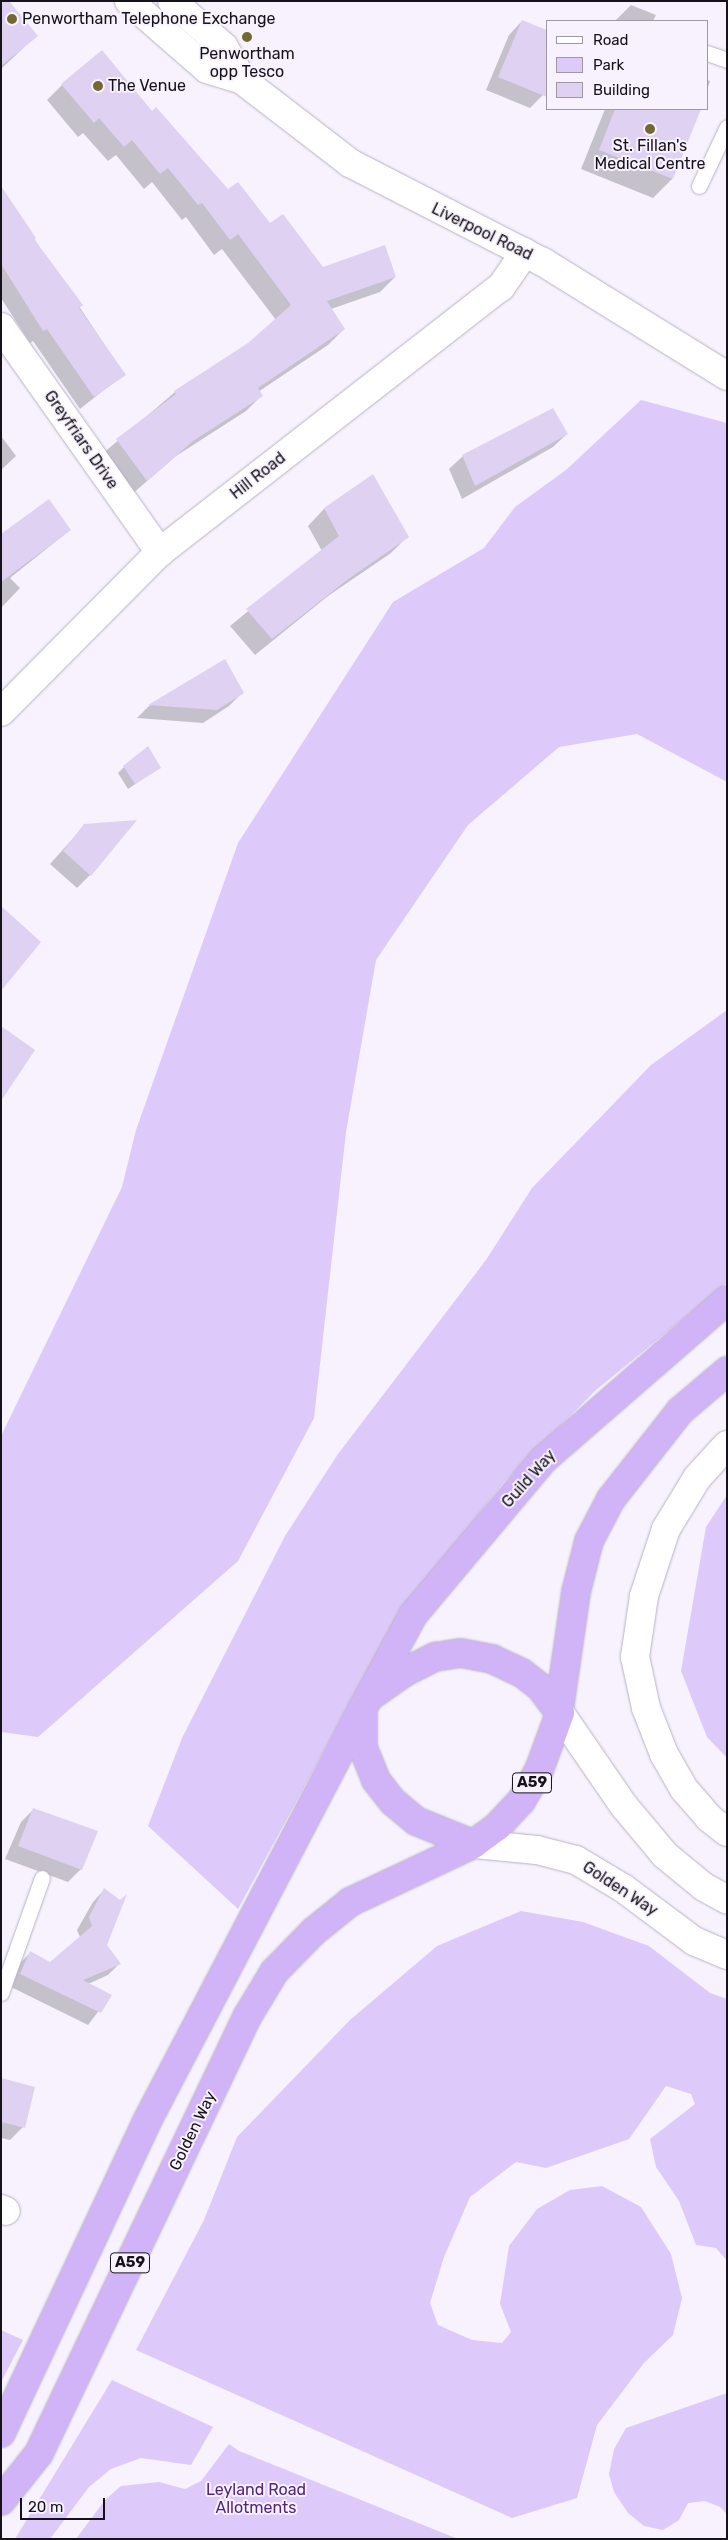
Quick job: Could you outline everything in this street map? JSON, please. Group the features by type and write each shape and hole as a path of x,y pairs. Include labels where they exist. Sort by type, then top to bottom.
{"highway":[{"name":"Guild Way","path":"368,1701 413,1616 543,1460 727,1300"},
{"name":"A59","path":"368,1701 363,1747 376,1780 392,1802 416,1821 474,1844 498,1826 521,1801 539,1770 560,1711 576,1592 589,1541 611,1499 680,1411 727,1371"},
{"name":"A59","path":"1,2433 147,2121 368,1701 403,1673 435,1657 461,1653 492,1659 522,1673 541,1688 560,1711"},
{"name":"Golden Way","path":"1,2501 39,2453 247,2017 274,1972 313,1932 350,1902 474,1844"}],"street":[{"name":"Liverpool Road","path":"129,1 207,69 242,80 350,163 525,252 727,376"},
{"name":"Liverpool Road","path":"172,1 224,47 242,80"},
{"name":"Hill Road","path":"1,712 160,552 501,287 525,252"},
{"name":"Greyfriars Drive","path":"1,327 160,552"},
{"path":"727,1445 697,1478 666,1529 644,1596 635,1657 646,1708 664,1754 684,1789 709,1818 727,1832"},
{"path":"560,1711 624,1806 665,1855 704,1887 727,1900"},
{"name":"Golden Way","path":"474,1844 536,1850 583,1864 623,1888 694,1940 727,1955"}],"lane":[{"path":"708,53 727,60"},
{"path":"699,186 727,127"},
{"path":"1,1993 42,1878"}],"green space":[{"path":"641,400 727,423 727,782 637,734 559,747 468,825 376,960 346,1132 314,1418 238,1561 38,1737 1,1732 1,1436 122,1187 136,1130 238,843 393,602 484,548 515,507 566,470"},
{"path":"727,1010 727,1283 596,1390 504,1482 396,1618 238,1909 148,1826 182,1738 285,1536 338,1454 486,1260 532,1188 651,1065"},
{"path":"727,1495 727,1758 707,1737 681,1671 706,1527"},
{"path":"521,1911 583,1922 649,1946 710,1993 727,1999 727,2261 716,2248 696,2245 679,2201 656,2167 650,2139 695,2104 691,2094 666,2086 629,2139 546,2168 516,2162 470,2197 444,2257 430,2303 438,2325 472,2340 502,2343 511,2332 500,2304 509,2246 537,2209 570,2190 602,2186 641,2207 671,2254 682,2298 673,2335 644,2363 597,2425 577,2498 512,2518 136,2350 204,2220 237,2137 350,2020 437,1946"},
{"path":"1,2330 23,2340 1,2382"},
{"path":"112,2380 213,2427 191,2465 141,2458 111,2469 89,2487 50,2539 15,2539"},
{"path":"727,2393 727,2514 720,2507 705,2501 688,2503 679,2520 663,2530 644,2526 628,2513 614,2492 609,2474 614,2449 626,2428"},
{"name":"Leyland Road Allotments","path":"229,2444 239,2451 458,2539 76,2539 105,2500 121,2486 159,2482 185,2489 201,2481"}],"building":[{"name":"Penwortham Telephone Exchange","path":"1,1 9,1 38,36 1,66"},
{"path":"522,20 546,30 546,97 498,77"},
{"path":"102,50 152,111 156,107 228,189 238,182 270,223 283,214 323,267 385,245 396,277 327,301 345,329 258,388 263,396 193,441 147,481 116,439 176,394 174,391 248,343 291,305 238,234 230,240 202,203 198,205 168,168 160,174 132,140 124,147 99,118 94,123 61,84"},
{"name":"St. Fillan's Medical Centre","path":"615,110 701,110 673,179 599,150"},
{"path":"1,186 36,238 34,239 83,305 79,308 126,375 94,397 47,329 43,331 1,264"},
{"path":"553,408 568,434 475,486 462,455"},
{"path":"373,474 409,537 347,580 272,639 246,609 339,536 324,508"},
{"path":"49,499 71,530 1,582 1,534"},
{"path":"225,659 244,693 217,710 148,705"},
{"path":"148,746 161,768 135,784 123,766"},
{"path":"137,820 91,876 63,851 84,824"},
{"path":"1,906 41,942 1,991"},
{"path":"1,1026 35,1050 1,1101"},
{"path":"33,1808 98,1831 82,1870 18,1846"},
{"path":"104,1888 120,1900 127,1894 107,1945 121,1964 83,1980 112,1995 101,2013 20,1974 30,1951 50,1962 92,1926 89,1917"},
{"path":"1,2078 35,2087 25,2128 1,2122"}],"place":[{"name":"Penwortham Telephone Exchange","path":"12,19"},
{"name":"Penwortham opp Tesco","path":"247,37"},
{"name":"The Venue","path":"98,86"},
{"name":"St. Fillan's Medical Centre","path":"650,129"}]}
